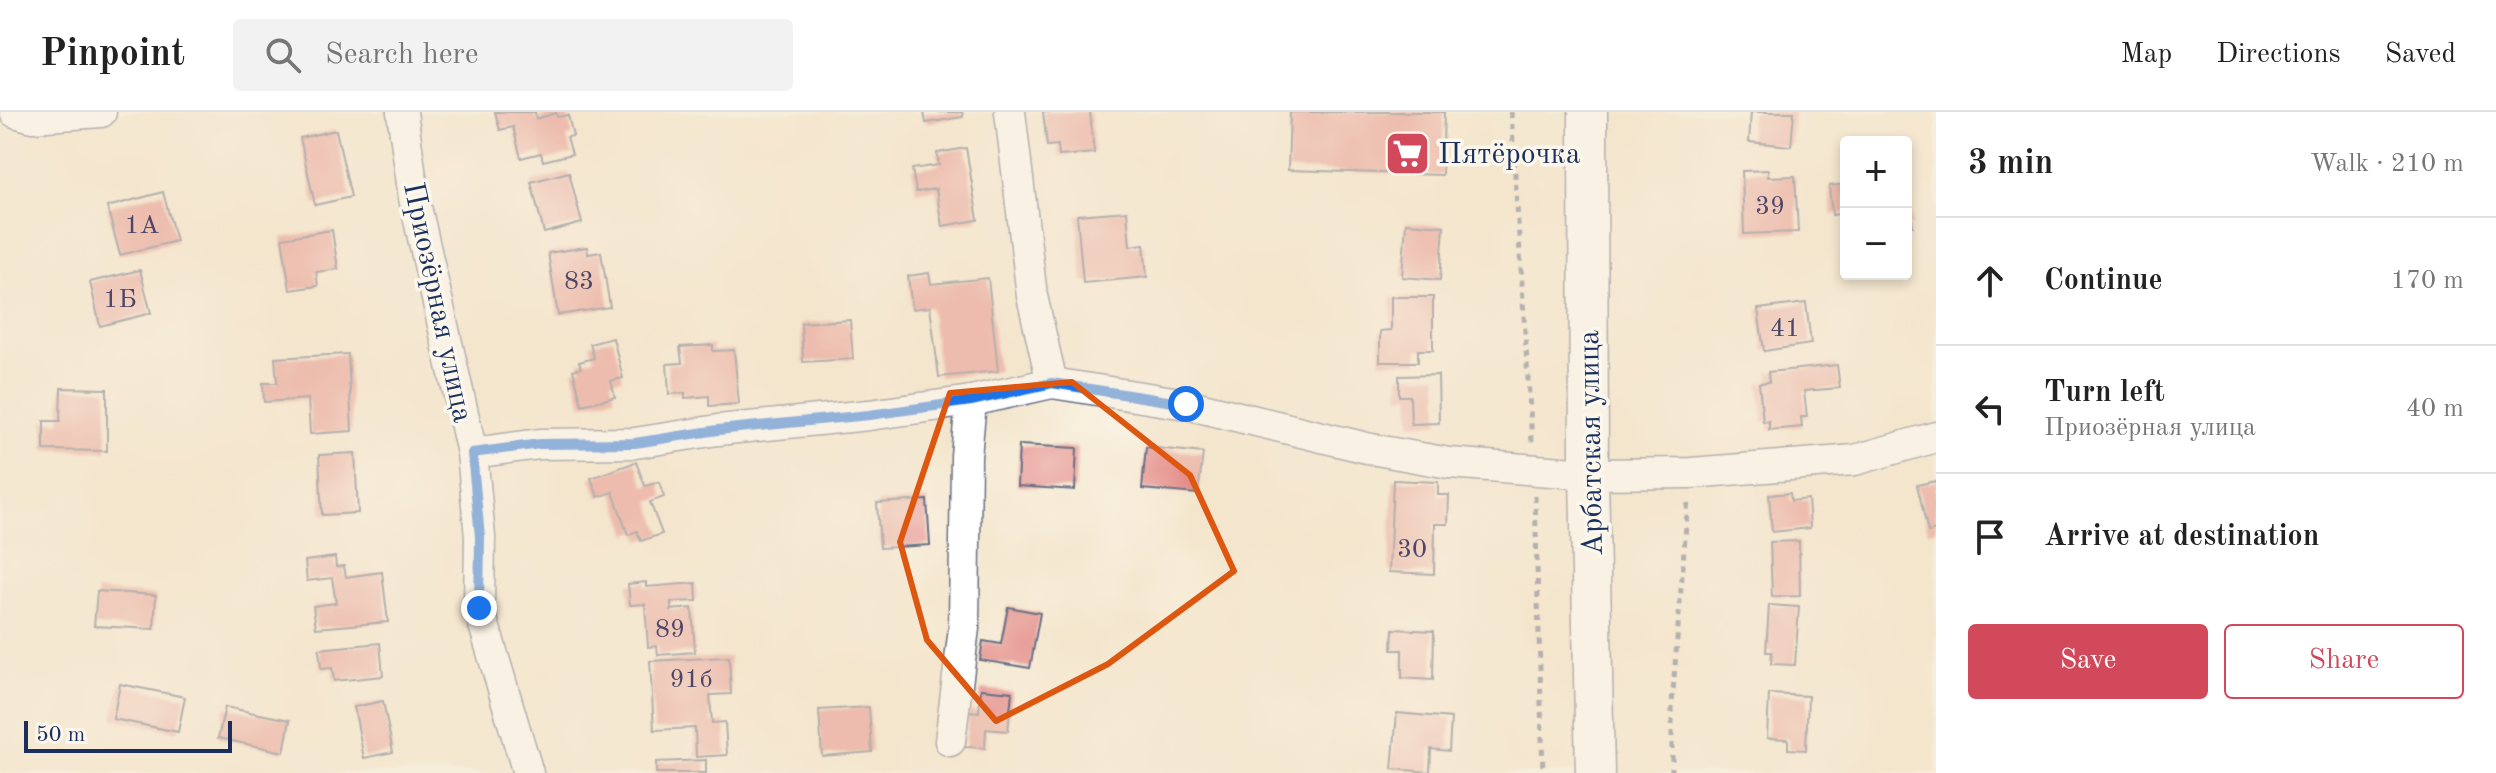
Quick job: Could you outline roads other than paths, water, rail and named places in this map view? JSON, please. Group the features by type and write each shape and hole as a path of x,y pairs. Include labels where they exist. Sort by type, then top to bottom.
{"main road":[{"name":"Арбатская улица","path":"1588,112 1589,474 1595,773"}],"street":[{"path":"15,112 33,117 101,112"},
{"name":"Приозёрная улица","path":"402,112 414,198 472,453 480,537 479,608 528,773"},
{"path":"1010,112 1032,296 1052,383"},
{"path":"472,453 540,444 635,443 718,430 869,415 971,401 1052,383 1186,404 1371,449 1449,463 1589,474 1691,473 1855,460 1936,437"},
{"path":"950,741 964,628 966,456 971,401"}],"place":[{"name":"Пятёрочка","path":"1407,153"}]}
